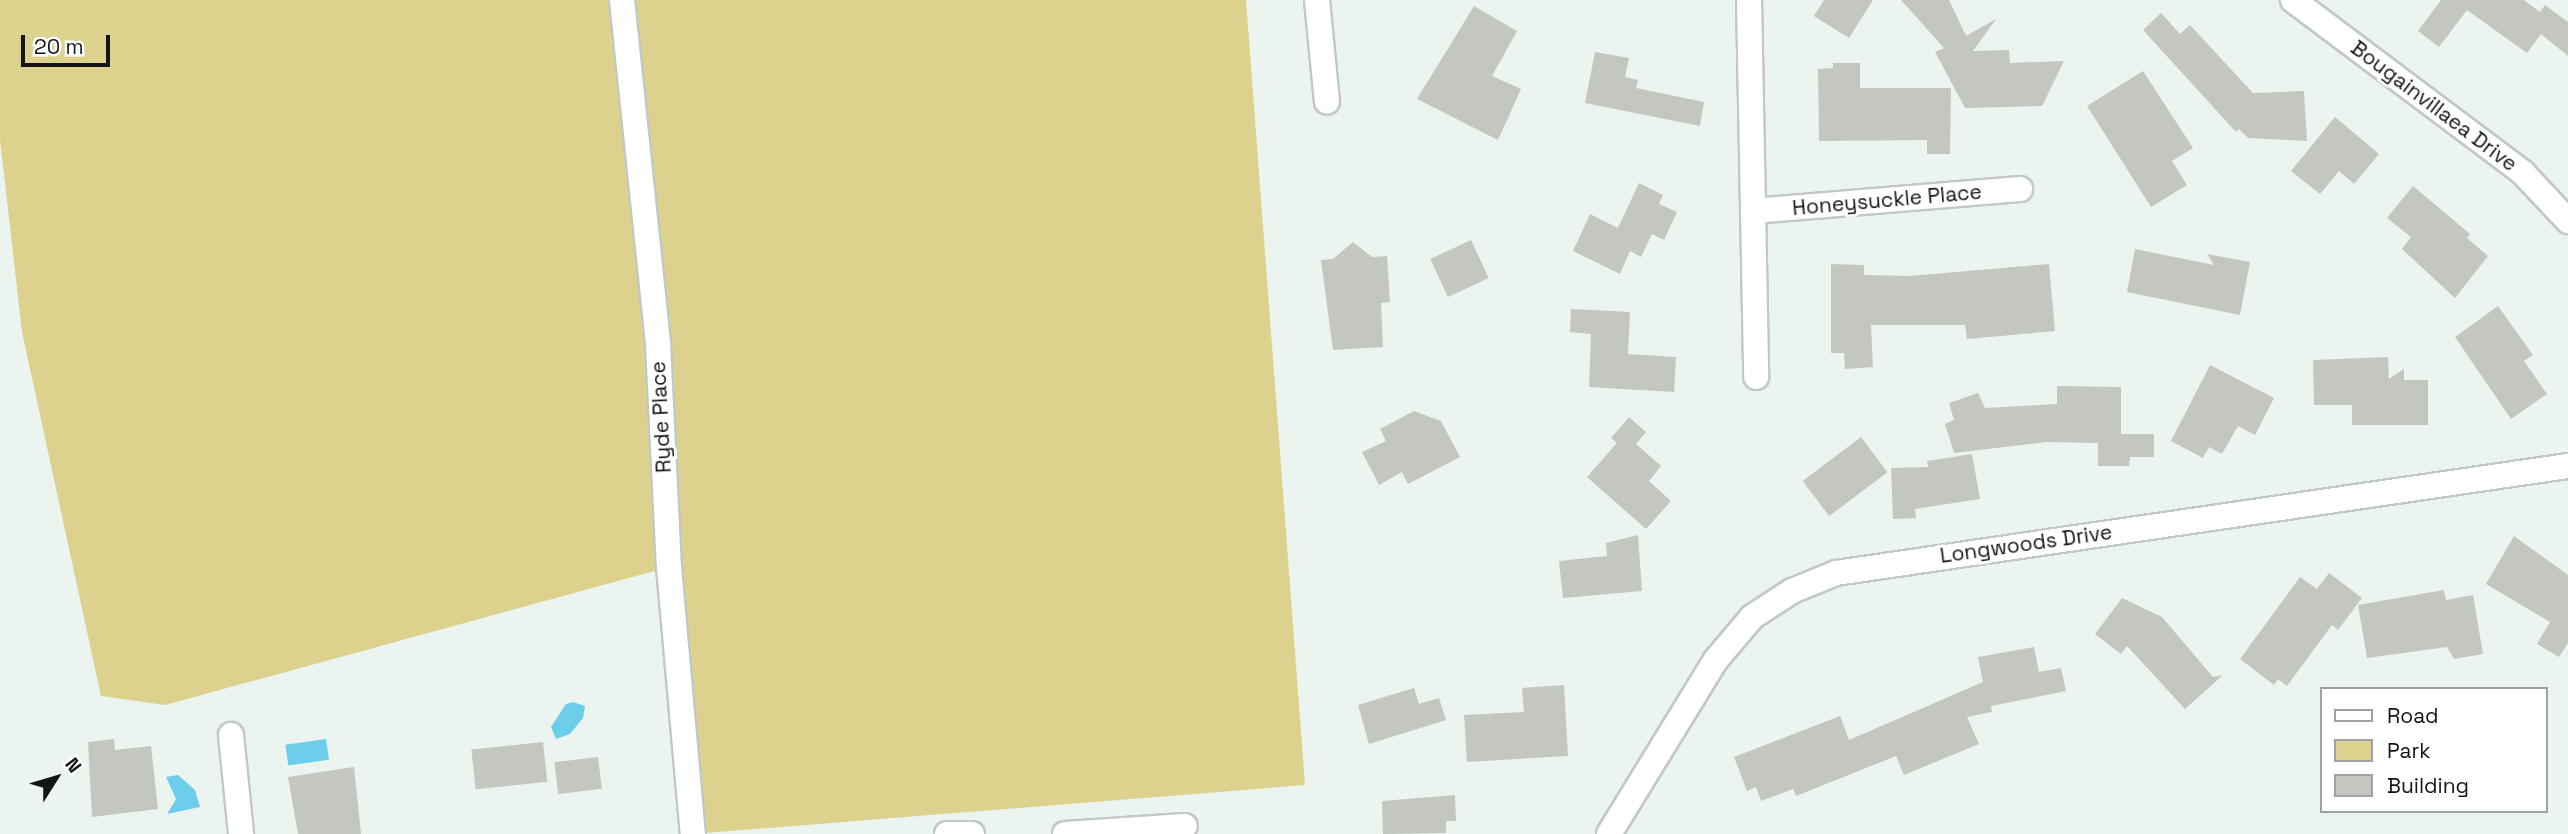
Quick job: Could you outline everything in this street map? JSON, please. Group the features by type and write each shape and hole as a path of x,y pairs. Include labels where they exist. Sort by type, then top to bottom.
{"street":[{"name":"Ryde Place","path":"622,0 658,344 669,567 693,834"},
{"path":"1317,0 1328,102"},
{"path":"1749,0 1756,377"},
{"name":"Bougainvillaea Drive","path":"2293,0 2523,173 2568,221"},
{"name":"Honeysuckle Place","path":"1753,211 2020,189"},
{"name":"Longwoods Drive","path":"1609,834 1715,661 1752,617 1792,591 1836,573 2568,466"},
{"path":"231,734 241,834"},
{"path":"1065,834 1185,826"},
{"path":"947,834 972,834"}],"green space":[{"path":"0,0 1246,0 1305,785 693,834 669,567 165,705 101,696 22,332 0,139"}],"water":[{"path":"573,702 585,706 583,718 570,734 556,739 551,727 566,704"},
{"path":"326,739 329,760 288,766 285,745"},
{"path":"178,775 195,790 200,807 167,814 176,799 166,777"}],"building":[{"path":"1824,0 1873,0 1849,38 1814,16"},
{"path":"1901,0 1949,0 1966,36 1996,19 1973,51 2009,50 2010,63 2064,61 2042,106 1965,108 1935,52 1944,48"},
{"path":"2441,0 2524,0 2540,12 2545,5 2568,22 2568,56 2541,34 2527,53 2467,10 2439,47 2418,31"},
{"path":"1474,6 1517,31 1492,76 1521,89 1498,140 1417,99"},
{"path":"2161,13 2180,34 2190,25 2253,93 2304,91 2307,141 2248,138 2239,129 2236,132 2143,30"},
{"path":"1595,52 1629,58 1625,77 1638,80 1636,88 1704,102 1700,126 1585,103"},
{"path":"1833,63 1860,63 1860,88 1951,88 1950,154 1927,154 1927,140 1819,141 1818,69 1833,68"},
{"path":"2143,71 2193,148 2172,161 2187,185 2151,207 2087,106"},
{"path":"2335,117 2379,154 2354,184 2339,171 2320,194 2291,171"},
{"path":"1639,183 1663,195 1659,204 1677,212 1664,240 1652,234 1641,257 1630,251 1620,274 1573,251 1590,214 1618,228"},
{"path":"2413,186 2470,234 2467,238 2488,256 2455,298 2402,249 2411,237 2387,218"},
{"path":"1471,240 1489,278 1448,297 1430,259"},
{"path":"1353,242 1372,257 1387,256 1390,302 1381,303 1383,347 1333,350 1321,260 1333,259"},
{"path":"2135,249 2214,265 2207,254 2250,262 2240,315 2127,292"},
{"path":"1831,264 1864,265 1864,275 1910,276 2049,264 2055,331 1967,339 1965,325 1871,325 1873,367 1845,369 1844,353 1831,353"},
{"path":"2498,306 2533,355 2524,361 2547,394 2511,419 2455,337"},
{"path":"1571,309 1630,312 1628,354 1676,357 1674,392 1589,387 1591,334 1570,332"},
{"path":"2388,357 2389,379 2404,369 2404,380 2428,380 2428,425 2352,425 2352,405 2314,405 2313,360"},
{"path":"2210,365 2274,398 2255,435 2238,426 2222,454 2209,447 2203,458 2171,441"},
{"path":"2057,386 2121,387 2121,434 2154,434 2154,457 2130,457 2129,466 2098,466 2098,443 2046,442 1954,453 1945,424 1954,420 1949,403 1978,393 1985,408 2057,404"},
{"path":"1414,411 1441,421 1460,457 1408,484 1402,472 1379,485 1362,452 1386,441 1380,429"},
{"path":"1629,417 1646,432 1636,444 1661,466 1649,481 1671,501 1646,529 1587,477 1617,443 1611,438"},
{"path":"1861,437 1887,472 1829,516 1803,481"},
{"path":"1972,454 1980,499 1915,509 1916,518 1893,519 1891,468 1928,467 1927,461"},
{"path":"1638,535 1642,591 1563,598 1559,561 1607,556 1606,543"},
{"path":"2514,536 2568,575 2568,643 2559,657 2537,644 2550,622 2486,584"},
{"path":"2329,573 2362,598 2338,630 2332,625 2287,686 2278,679 2274,685 2240,659 2300,577 2317,589"},
{"path":"2444,590 2446,600 2473,595 2483,654 2454,659 2447,647 2367,658 2358,605"},
{"path":"2122,598 2162,617 2213,677 2223,675 2185,709 2127,646 2121,654 2095,634"},
{"path":"2034,647 2039,672 2061,668 2066,691 1991,706 1992,712 1967,717 1979,744 1904,775 1896,756 1796,796 1793,789 1761,801 1756,787 1747,791 1734,757 1840,716 1849,740 1983,682 1978,657"},
{"path":"1564,685 1568,756 1467,762 1464,715 1524,712 1522,688"},
{"path":"1414,688 1419,704 1439,698 1446,720 1369,744 1358,705"},
{"path":"114,739 115,750 151,746 158,809 92,817 88,742"},
{"path":"543,742 547,782 476,789 471,750"},
{"path":"598,757 602,789 558,794 554,762"},
{"path":"354,767 361,834 298,834 288,777"},
{"path":"1455,795 1456,821 1446,821 1446,833 1383,834 1382,801"}]}
